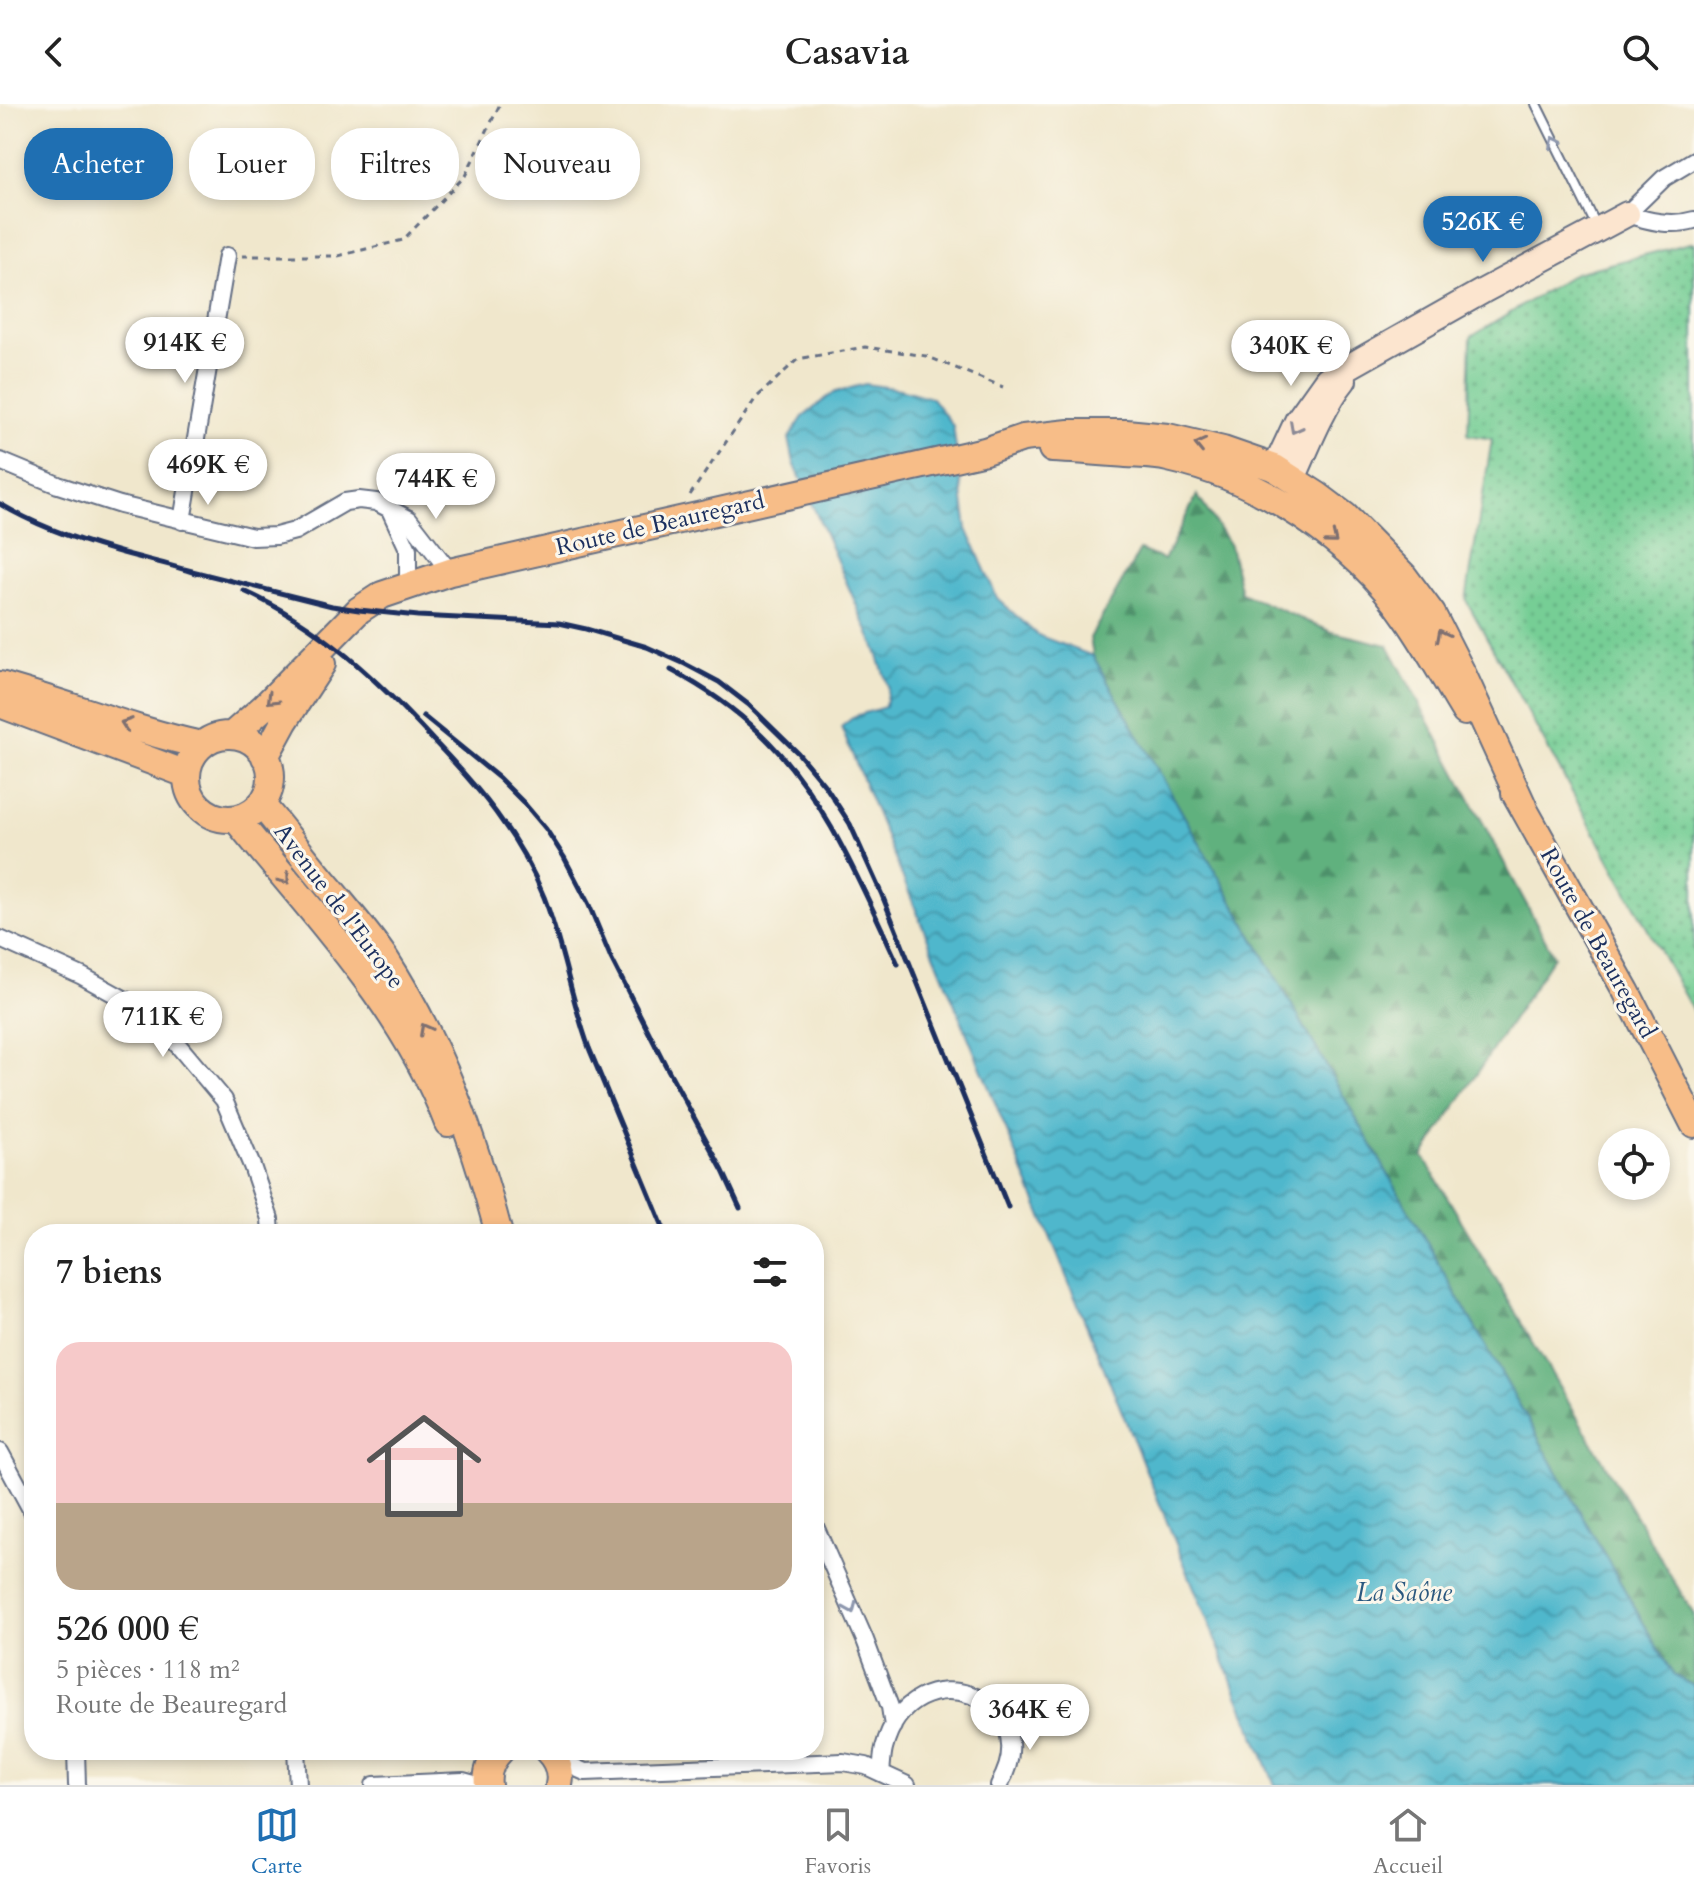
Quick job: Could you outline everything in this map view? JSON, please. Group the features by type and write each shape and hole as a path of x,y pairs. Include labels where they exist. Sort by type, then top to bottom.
{"main road":[{"name":"Route de Beauregard","path":"232,735 264,707 359,610 382,595 408,585 450,572 985,451 1023,438 1069,433 1126,433 1168,437 1223,450 1284,474 1345,516 1403,575 1432,614 1523,806"},
{"name":"Route de Beauregard","path":"985,451 1055,449 1165,457 1212,469 1268,495 1333,539 1357,561 1407,618 1523,806 1626,991 1694,1124"},
{"path":"1268,495 1284,474"},
{"name":"Route de Beauregard","path":"265,757 346,623"},
{"path":"0,685 162,737 201,745"},
{"path":"0,704 186,774"},
{"path":"232,735 251,742 265,757 271,781 261,804 246,816 223,819 211,816 192,799 186,774 193,754 201,745 210,739 232,735"},
{"name":"Avenue de l'Europe","path":"261,804 383,955 407,996 434,1046 463,1114 496,1224"},
{"name":"Avenue de l'Europe","path":"236,819 369,981 406,1037 445,1114 479,1224"},
{"path":"554,1760 559,1769 559,1785"}],"street":[{"path":"1284,474 1338,387 1364,357 1627,214 1664,178 1694,160"},
{"path":"1627,214 1653,223 1694,220"},
{"path":"182,521 227,256"},
{"path":"0,461 58,485 120,505 243,536 262,538 295,531 339,505 352,501 376,502 409,519 450,572"},
{"path":"390,510 408,549 408,585"},
{"path":"0,939 82,976 131,1003 172,1038 224,1100 252,1166 270,1224"},
{"path":"0,1452 24,1496"},
{"path":"824,1547 865,1640 890,1707 893,1726"},
{"path":"881,1773 884,1750 900,1716 915,1701 933,1692 953,1690 978,1697 989,1704 1006,1727 1009,1763 999,1785"},
{"path":"76,1760 77,1785"},
{"path":"297,1760 298,1785"},
{"path":"562,1760 585,1772 843,1762 866,1766 907,1785"},
{"path":"566,1785 585,1772"},
{"path":"374,1785 484,1774"}],"lane":[{"path":"1536,104 1598,230"}],"path":[{"path":"227,256 338,256 403,240 465,176 500,104"},
{"path":"673,522 756,398 798,359 865,347 926,356 1003,387"}],"green space":[{"path":"1694,242 1694,1013 1466,600 1492,439 1468,435 1471,337 1575,273"},
{"path":"1197,495 1230,546 1241,593 1332,632 1388,645 1554,956 1423,1156 1694,1615 1694,1686 1673,1675 1093,656 1090,638 1140,550 1164,560"}],"water":[{"name":"La Saône","path":"865,384 932,398 953,426 967,529 997,598 1037,635 1093,656 1673,1675 1694,1686 1694,1785 1275,1785 841,727 855,716 885,707 888,686 875,647 794,463 789,438 803,417 833,393"}],"railway":[{"path":"0,504 71,537 195,573"},
{"path":"184,569 332,606 418,616 559,623 586,629 647,647 685,664 719,682 749,705 798,753 826,787 850,824 882,895 1008,1207"},
{"path":"244,591 298,620 369,675 466,776 510,833 544,897 589,1048 662,1224"},
{"path":"671,670 718,699 751,725 784,758 840,842 898,964"},
{"path":"423,716 499,778 546,829 589,905 611,958 740,1208"}]}
